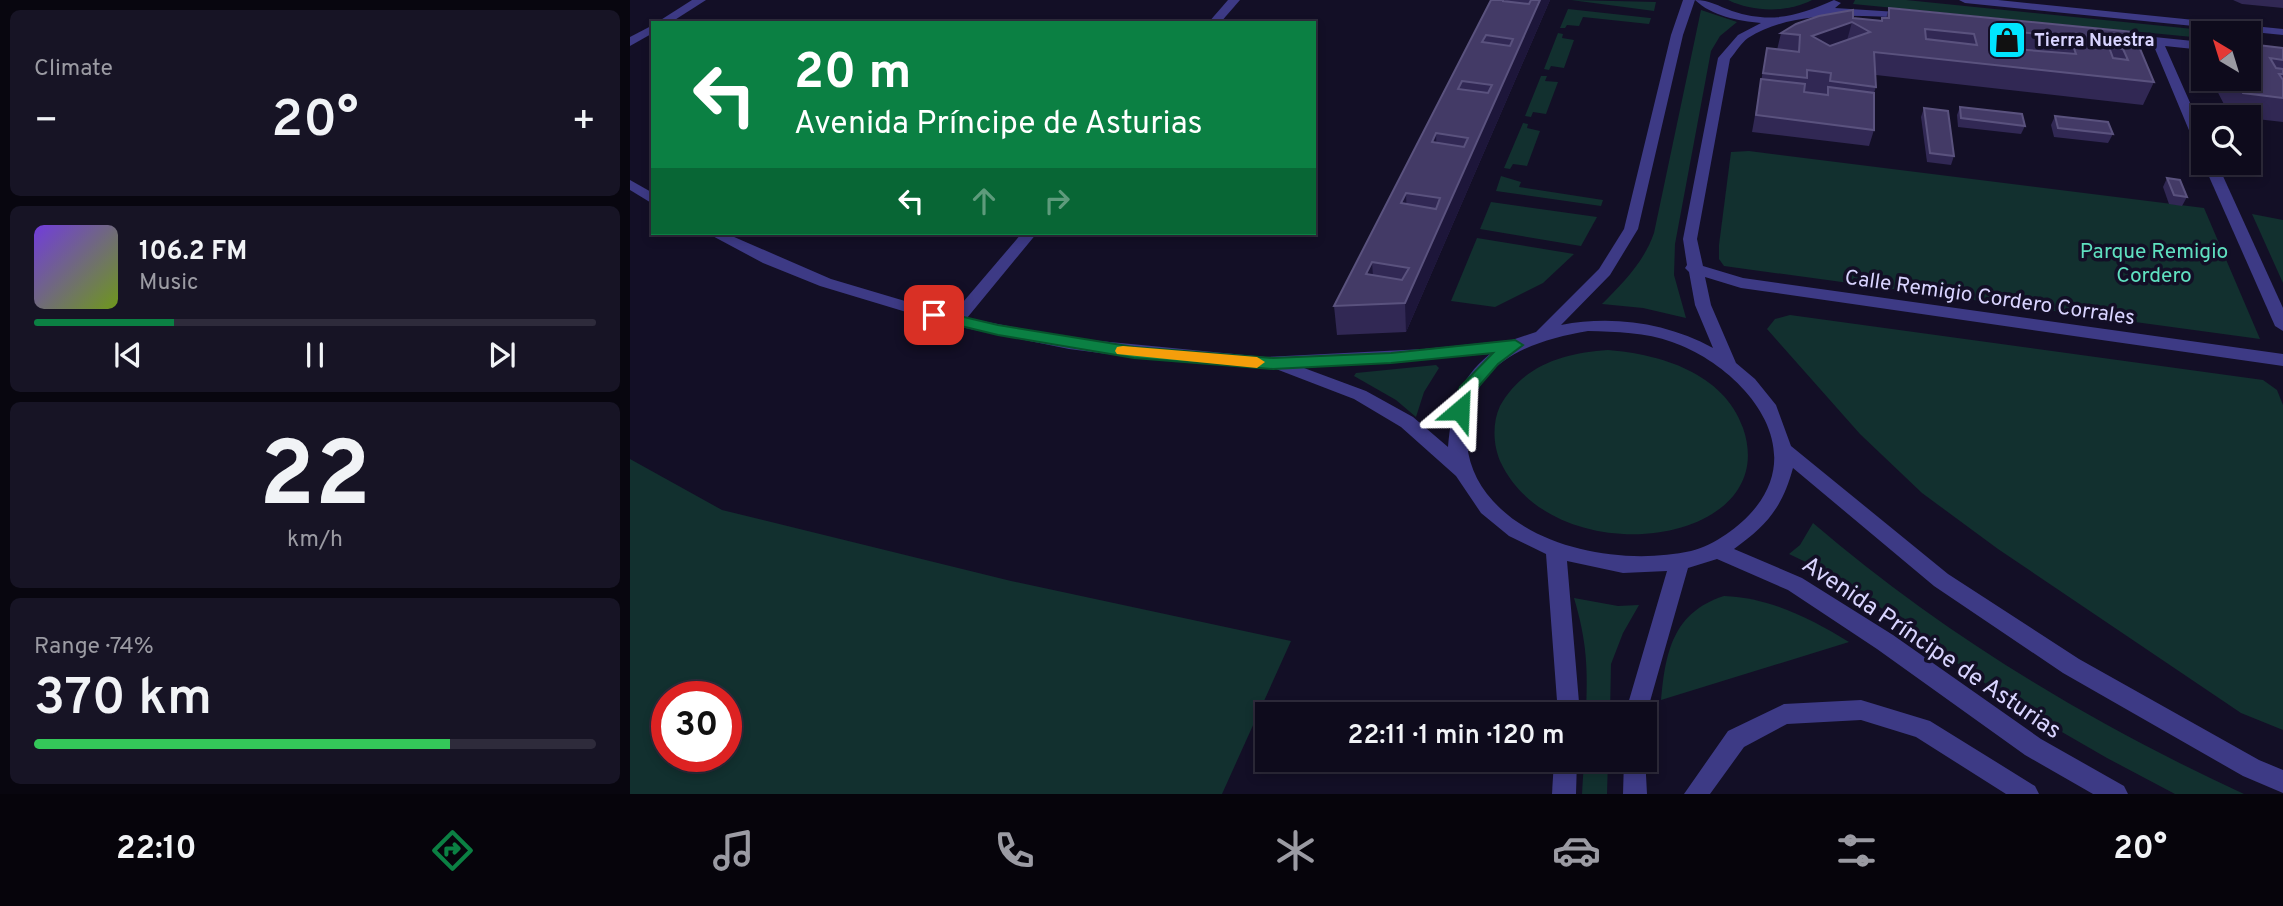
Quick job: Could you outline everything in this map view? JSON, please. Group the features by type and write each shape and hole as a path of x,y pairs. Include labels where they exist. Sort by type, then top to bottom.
{"street":[{"path":"665,21 700,0"},
{"path":"1216,21 1234,0"},
{"path":"1542,335 1605,272 1631,229 1677,35 1689,0"},
{"path":"1701,0 1725,12 1776,20 1804,18 1826,11 1927,17"},
{"path":"1826,11 1836,0"},
{"path":"1965,0 2283,32"},
{"path":"1728,363 1703,305 1693,268 1690,239 1724,58 1742,37 1776,20"},
{"path":"630,42 651,29"},
{"path":"2103,36 2191,45"},
{"path":"2157,41 2191,119"},
{"path":"2215,175 2283,327"},
{"path":"630,184 651,199"},
{"path":"718,235 815,279 956,321 1134,353 1273,363 1391,358 1515,345"},
{"path":"956,321 1028,235"},
{"name":"Calle Remigio Cordero Corrales","path":"1693,268 1741,283 2283,360"},
{"path":"1273,363 1360,396 1407,422 1462,471 1483,502 1514,530 1556,551 1596,563 1639,566 1680,562 1717,550 1756,523 1762,515 1779,489 1784,450 1776,418 1756,388 1728,363 1685,340 1637,328 1588,326 1542,335 1515,345 1493,360 1466,391 1455,429 1462,471"},
{"path":"1784,450 1941,580 2071,666 2251,768 2283,782"},
{"name":"Avenida Príncipe de Asturias","path":"1717,550 1795,584 1885,642 2033,747 2116,794"},
{"path":"1556,551 1568,702"},
{"path":"1639,702 1680,562"},
{"path":"1696,794 1736,739 1784,714 1861,710 1922,728 2027,794"},
{"path":"1564,794 1565,772"},
{"path":"1635,772 1635,794"}],"green space":[{"path":"1571,0 1656,2 1654,11"},
{"path":"1728,0 1812,0 1781,9 1759,9"},
{"path":"1855,0 1906,0 2191,29 2191,37 1853,4"},
{"path":"1568,9 1651,18 1649,24 1583,17 1579,26 1567,25 1560,28"},
{"path":"1701,10 1737,22 1720,36 1711,51 1675,244 1674,275 1686,318 1643,308 1602,304 1639,263 1654,233"},
{"path":"1558,33 1563,34 1562,38 1574,40 1564,68 1551,66 1549,70 1544,69"},
{"path":"1541,76 1547,76 1545,81 1558,82 1546,114 1533,112 1531,117 1525,116"},
{"path":"1523,123 1528,124 1527,128 1540,131 1527,166 1513,164 1510,169 1504,168"},
{"name":"Parque Remigio Cordero","path":"1749,151 2204,208 2260,339 1724,266 1719,259 1719,245 1731,152"},
{"path":"1501,176 1521,182 1519,187 1603,200 1601,206 1496,191"},
{"path":"1491,202 1597,217 1581,246 1480,229"},
{"path":"2252,214 2283,220 2283,283"},
{"path":"1477,238 1574,254 1543,283 1495,307 1451,301"},
{"path":"1790,315 2263,380 2277,390 2283,405 2283,730 2241,713 1998,549 1922,493 1860,434 1767,329 1775,319"},
{"path":"1608,350 1648,356 1688,370 1706,380 1734,409 1743,428 1747,468 1730,499 1699,521 1658,532 1613,533 1568,522 1529,499 1501,463 1495,442 1496,420 1500,406 1520,380 1561,358"},
{"path":"1436,365 1439,368 1424,392 1416,417 1396,400 1354,376 1356,373"},
{"path":"630,459 722,510 1011,581 1291,641 1263,702 1255,702 1255,721 1222,794 630,794"},
{"path":"1813,523 1913,602 2019,673 2130,737 2244,794 2175,794 2015,705 1841,579 1789,554 1800,545"},
{"path":"1724,596 1774,605 1849,642 1661,700 1665,666 1675,636 1693,612"},
{"path":"1574,598 1618,606 1639,605 1623,633 1611,664 1610,702 1586,702 1586,655"},
{"path":"1583,772 1608,772 1607,794 1582,794"}],"building":[{"path":"1491,0 1529,4 1531,0 1540,0 1405,303 1334,306","holes":["1486,35 1513,39 1510,46 1482,42","1462,81 1492,85 1488,93 1458,89","1436,133 1468,138 1464,147 1432,142","1406,193 1440,198 1436,209 1401,203","1372,262 1409,268 1402,280 1366,274"]},
{"path":"1889,8 2133,32 2154,82 1874,52 1876,87 1830,81 1831,73 1807,70 1807,78 1763,73 1767,48 1799,52 1800,35 1781,33 1796,24 1819,16 1853,10 1853,18 1882,21 1882,18 1889,18","holes":["1852,22 1870,32 1830,46 1812,36","1925,29 1974,34 1977,45 1926,39","2009,31 2070,37 2076,54 2015,49","2109,47 2123,49 2128,60 2113,58"]},
{"path":"2261,45 2283,48 2283,60 2270,58 2276,68 2283,69 2283,74 2279,74 2283,80 2283,98 2242,91 2261,91"},
{"path":"1761,79 1805,84 1804,92 1828,95 1828,87 1874,93 1874,130 1756,115"},
{"path":"1960,107 2022,114 2025,126 1961,118"},
{"path":"1924,108 1948,111 1954,156 1930,153"},
{"path":"2055,116 2108,122 2113,134 2058,128"},
{"path":"2167,178 2180,180 2187,197 2174,195"}],"slow traffic":[{"path":"1123,351 1257,362"}],"place":[{"name":"Tierra Nuestra","path":"2007,40"}],"route":[{"path":"934,315 998,330 1134,353 1273,363 1391,358 1515,345 1493,360 1466,391 1460,410"}]}
